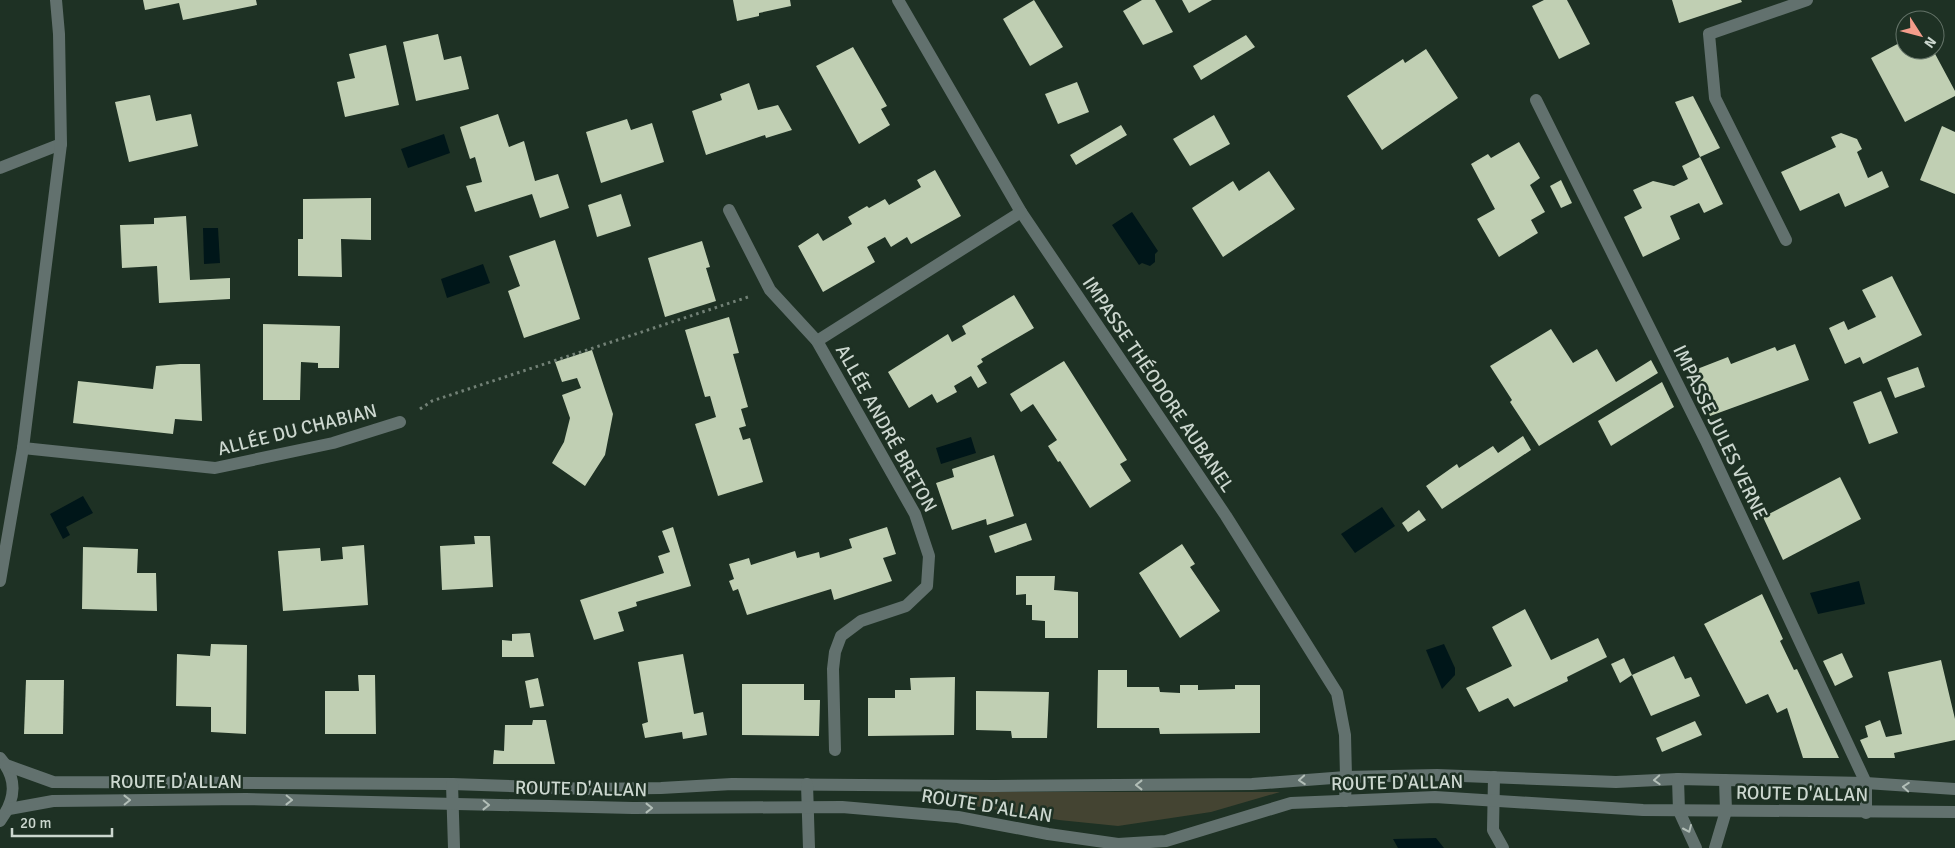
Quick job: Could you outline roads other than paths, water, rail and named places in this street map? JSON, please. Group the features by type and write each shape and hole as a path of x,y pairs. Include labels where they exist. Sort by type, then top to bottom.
{"street":[{"path":"0,581 23,448 61,144 59,34 56,0"},
{"name":"IMPASSE THÉODORE AUBANEL","path":"898,0 1021,212 1226,516 1337,693 1344,735 1345,801"},
{"path":"1786,240 1715,98 1709,34 1807,0"},
{"name":"IMPASSE JULES VERNE","path":"1536,100 1706,441 1866,783"},
{"path":"0,168 61,144"},
{"name":"ALLÉE ANDRÉ BRETON","path":"729,210 770,290 818,341 915,514 929,556 927,586 906,606 861,621 841,636 835,652 833,669 835,750"},
{"name":"ALLÉE ANDRÉ BRETON","path":"818,341 1021,212"},
{"name":"ALLÉE DU CHABIAN","path":"23,448 215,468 333,443 400,422"},
{"path":"0,821 8,809 13,787 11,775 3,761"},
{"name":"ROUTE D'ALLAN","path":"3,761 54,782 452,784 607,789 732,784 994,786 1252,784 1346,777 1437,775 1616,782 1678,779 1866,783 1955,789"},
{"path":"1494,777 1493,830 1503,848"},
{"path":"1678,779 1679,811 1696,848"},
{"path":"1714,848 1726,811 1725,780"},
{"path":"1866,783 1866,813"},
{"path":"452,784 454,848"},
{"path":"807,784 809,848"},
{"name":"ROUTE D'ALLAN","path":"8,809 53,801 246,799 633,808 842,807 958,817 1048,834 1118,844 1166,841 1291,804 1435,797 1643,810 1866,813 1955,812"}]}
